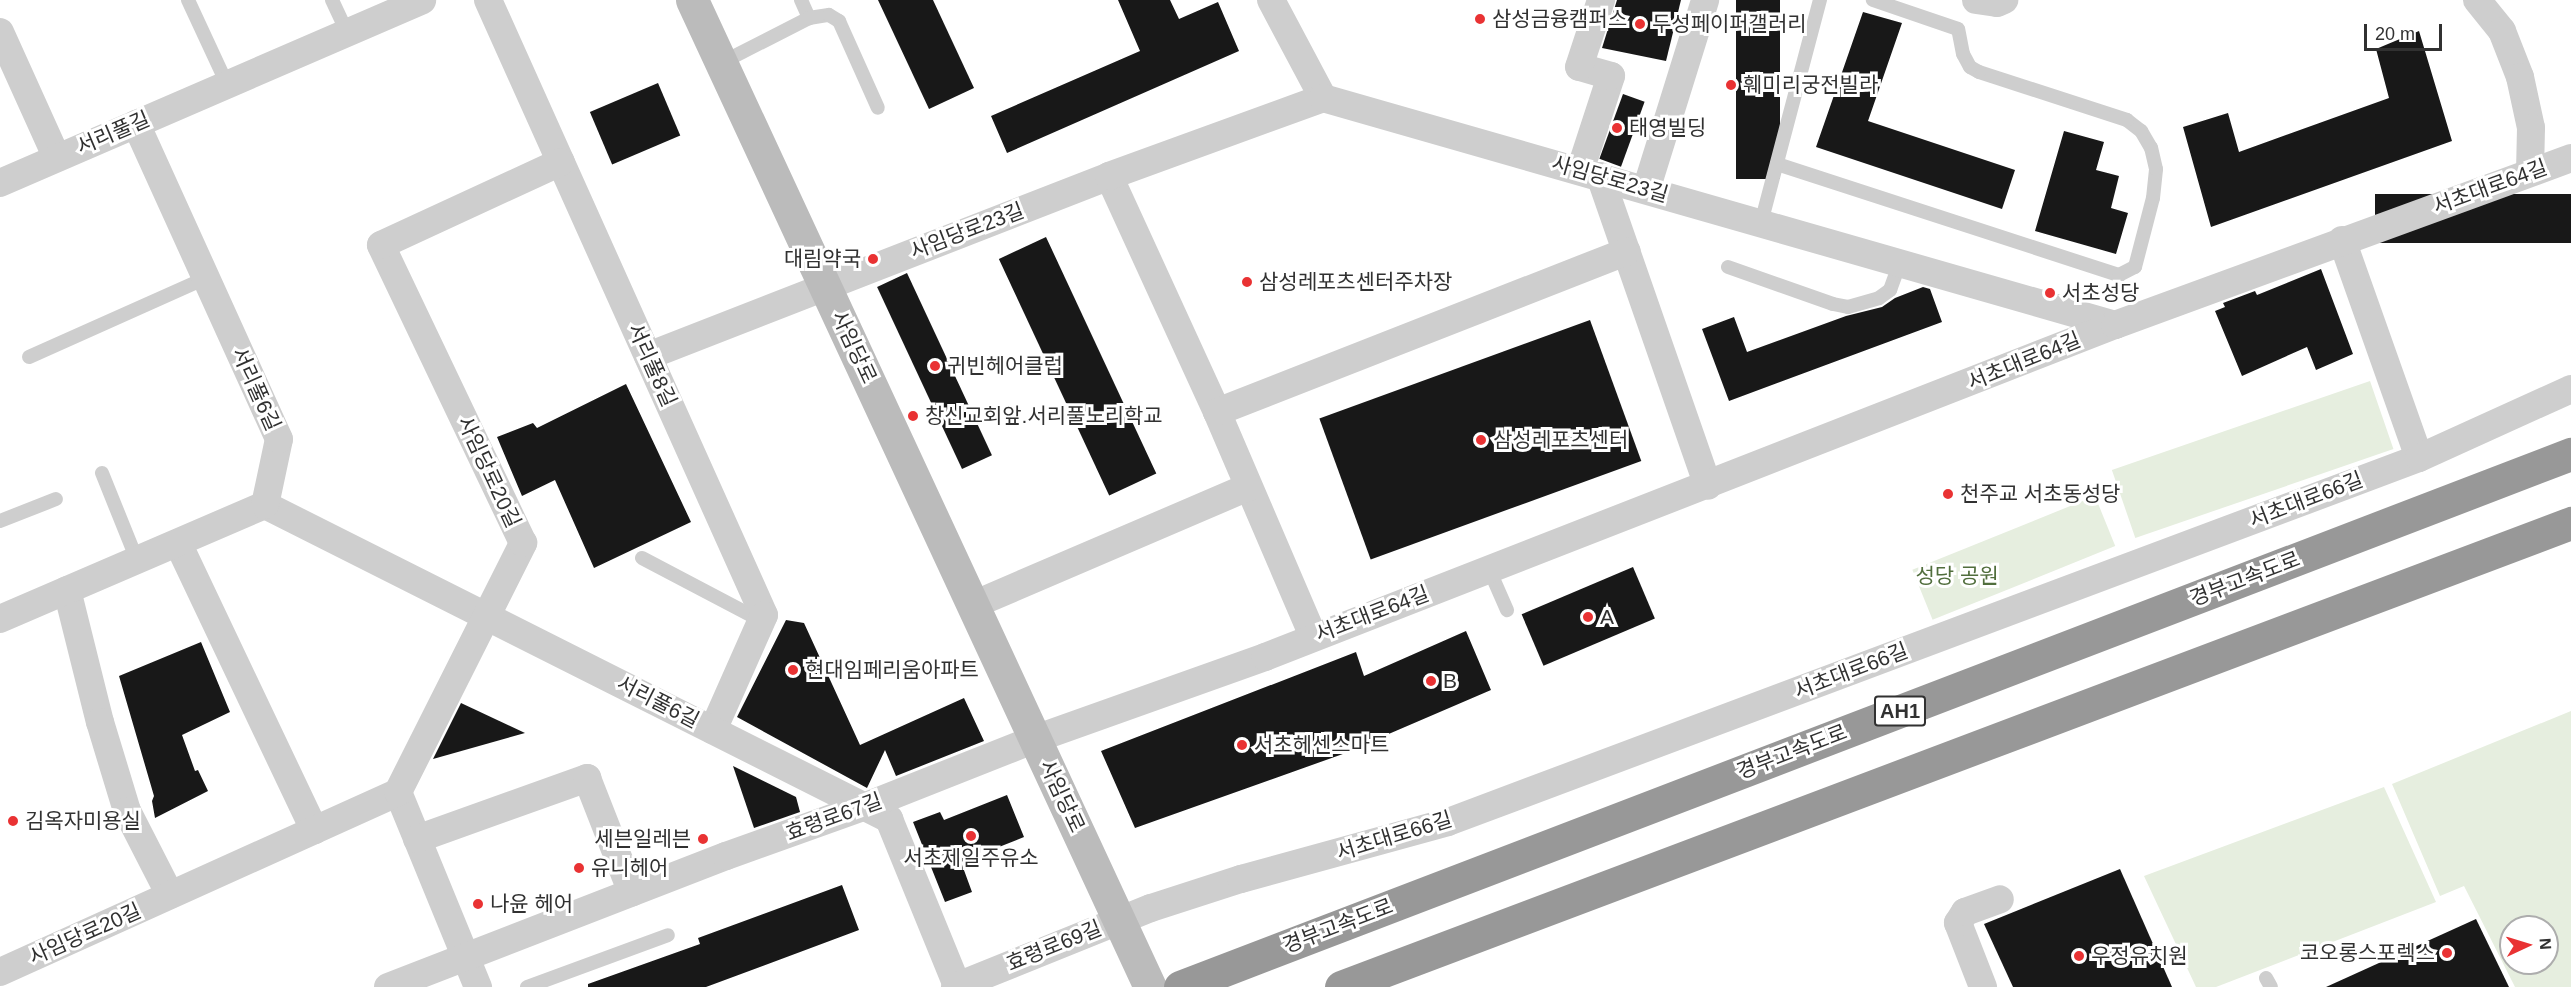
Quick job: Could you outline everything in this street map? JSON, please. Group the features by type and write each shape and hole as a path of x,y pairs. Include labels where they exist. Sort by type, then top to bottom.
{"highway":[{"name":"경부고속도로","path":"1180,987 2571,454"},
{"path":"1341,987 2571,523"}],"main road":[{"name":"사임당로","path":"692,0 1150,987"}],"street":[{"name":"서리풀길","path":"0,183 422,0"},
{"name":"서리풀8길","path":"488,0 764,615 762,621"},
{"path":"1271,0 1323,98"},
{"path":"1601,0 1579,67 1611,76 1590,174 1627,250 1708,486"},
{"path":"1646,189 1705,0"},
{"path":"1976,0 1997,3 2004,0"},
{"path":"2477,0 2502,31 2520,77 2531,128 2530,172"},
{"path":"0,32 57,158"},
{"name":"사임당로23길","path":"825,285 1109,176 1323,98 1646,189 2115,326"},
{"name":"서리풀6길","path":"136,124 279,440 265,505 889,819 956,986"},
{"name":"서초대로64길","path":"1035,739 1265,657 1313,636 1708,486 2115,326 2342,240 2571,158"},
{"name":"사임당로20길","path":"0,972 398,792 523,543 381,245 561,162"},
{"path":"1109,176 1216,412 1313,636"},
{"path":"2342,240 2419,458"},
{"path":"1216,412 1627,250"},
{"name":"사임당로","path":"648,356 825,285"},
{"name":"서초대로66길","path":"1119,919 1241,879 1448,822 2419,458 2571,389"},
{"path":"973,604 1248,487"},
{"path":"0,619 265,505"},
{"path":"178,543 314,830"},
{"path":"67,590 100,722 127,811 170,895"},
{"path":"713,730 762,621"},
{"name":"효령로67길","path":"388,987 866,806 1035,739"},
{"path":"417,839 587,778 632,893"},
{"path":"398,792 478,987"},
{"path":"1983,987 1958,923 1965,912 2000,899"},
{"name":"효령로69길","path":"956,986 1119,919"}],"lane":[{"path":"188,0 227,84"},
{"path":"332,0 347,32"},
{"path":"801,0 809,18"},
{"path":"1761,223 1820,0"},
{"path":"1777,164 2119,275 2135,267 2153,198 2156,169 2151,148 2141,131 2127,120 1979,72 1970,67 1963,54 1958,29 1873,0"},
{"path":"721,63 809,18 829,15 839,21 878,108"},
{"path":"1728,267 1833,304 1848,307 1879,298 1890,290 1900,263"},
{"path":"29,357 206,278"},
{"path":"102,473 137,560"},
{"path":"0,521 56,499"},
{"path":"642,558 762,621"},
{"path":"1489,569 1507,610"},
{"path":"527,987 668,935"}],"green space":[{"path":"2370,381 2393,449 2135,538 2112,470"},
{"name":"성당 공원","path":"2095,496 2115,546 1933,620 1912,570"},
{"path":"2571,711 2571,987 2515,987 2509,975 2559,975 2559,915 2499,915 2499,955 2464,886 2440,896 2392,784"},
{"path":"2384,787 2436,902 2216,987 2196,987 2144,876"}],"building":[{"path":"878,0 933,0 974,88 929,109"},
{"path":"1118,0 1170,0 1179,19 1218,2 1239,51 1007,153 991,116 1140,51"},
{"name":"두성페이퍼갤러리","path":"1617,0 1681,0 1666,61 1602,48"},
{"path":"1736,0 1780,0 1780,179 1736,179"},
{"path":"1863,12 1902,23 1868,121 2015,170 2002,209 1816,147"},
{"path":"2419,31 2452,141 2211,227 2183,127 2228,113 2239,152 2389,98 2376,49"},
{"path":"658,83 680,135 612,164 590,112"},
{"name":"태영빌딩","path":"1623,94 1645,102 1621,167 1599,159"},
{"path":"2064,131 2104,142 2096,170 2119,176 2111,208 2128,213 2116,254 2035,231"},
{"path":"2375,194 2571,194 2571,243 2375,243"},
{"path":"1046,237 1156,474 1109,496 999,259"},
{"path":"2321,269 2353,354 2316,370 2307,347 2242,376 2215,311 2225,307 2223,303 2255,291 2257,295"},
{"path":"907,273 992,455 962,469 877,287"},
{"path":"1923,287 1930,289 1942,322 1729,401 1702,329 1734,317 1747,352 1846,316 1882,307 1895,298"},
{"name":"삼성레포츠센터","path":"1590,320 1641,461 1371,559 1319,419"},
{"path":"626,384 691,522 594,568 555,480 522,496 497,437 533,423 537,428"},
{"name":"A","path":"1633,567 1655,619 1543,666 1522,614"},
{"name":"현대임페리움아파트","path":"786,620 804,623 860,745 964,698 984,741 896,776 885,750 867,788 737,717"},
{"name":"서초헤센스마트","path":"1466,631 1491,690 1384,736 1385,739 1135,828 1101,751 1356,652 1364,676"},
{"path":"201,642 230,712 182,735 195,771 198,770 208,791 155,818 152,801 154,796 119,676"},
{"path":"461,703 525,733 433,759"},
{"path":"733,766 796,797 800,812 754,828"},
{"path":"1007,795 1024,837 961,862 972,892 945,902 913,822 940,812 944,820"},
{"name":"우정유치원","path":"2120,869 2172,987 2013,987 1984,924"},
{"path":"842,885 859,930 706,987 588,987 588,984 700,944 698,938"},
{"name":"코오롱스포렉스","path":"2476,919 2499,966 2499,975 2503,975 2509,987 2326,987"}],"place":[{"name":"삼성금융캠퍼스","path":"1480,19"},
{"name":"두성페이퍼갤러리","path":"1640,24"},
{"name":"훼미리궁전빌라","path":"1731,85"},
{"name":"태영빌딩","path":"1617,128"},
{"name":"대림약국","path":"873,259"},
{"name":"삼성레포츠센터주차장","path":"1247,282"},
{"name":"서초성당","path":"2050,293"},
{"name":"귀빈헤어클럽","path":"935,366"},
{"name":"창신교회앞.서리풀노리학교","path":"913,416"},
{"name":"삼성레포츠센터","path":"1481,440"},
{"name":"천주교 서초동성당","path":"1948,494"},
{"name":"A","path":"1588,617"},
{"name":"현대임페리움아파트","path":"793,670"},
{"name":"B","path":"1431,681"},
{"name":"서초헤센스마트","path":"1242,745"},
{"name":"김옥자미용실","path":"13,821"},
{"name":"서초제일주유소","path":"971,836"},
{"name":"세븐일레븐","path":"703,839"},
{"name":"유니헤어","path":"579,868"},
{"name":"나윤 헤어","path":"478,904"},
{"name":"코오롱스포렉스","path":"2447,953"},
{"name":"우정유치원","path":"2079,956"}]}
